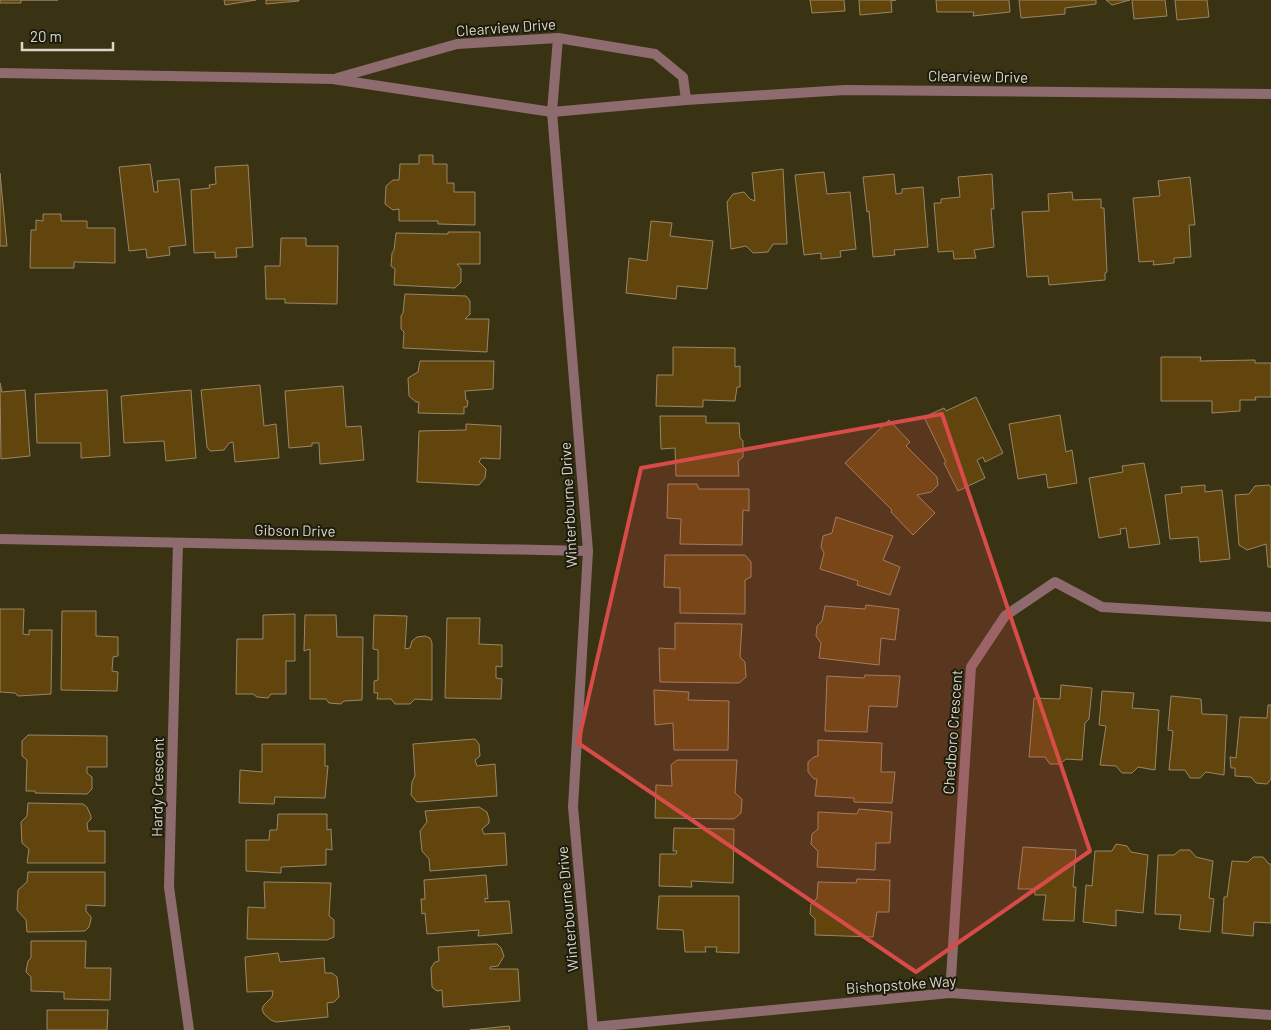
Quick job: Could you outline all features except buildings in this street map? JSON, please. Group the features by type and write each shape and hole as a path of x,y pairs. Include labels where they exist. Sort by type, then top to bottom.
{"street":[{"name":"Clearview Drive","path":"333,79 457,44 558,38 655,54 683,77 686,100"},
{"name":"Winterbourne Drive","path":"558,38 552,112 588,551 573,807 593,1028"},
{"name":"Clearview Drive","path":"0,72 333,79 552,112 686,100 844,90 1271,94"},
{"name":"Gibson Drive","path":"0,539 588,551"},
{"name":"Hardy Crescent","path":"178,543 169,887 189,1030"},
{"name":"Chedboro Crescent","path":"950,993 971,667 1005,616 1055,582 1102,606 1271,617"},
{"name":"Bishopstoke Way","path":"593,1028 950,993 1271,1015"}],"highlighted area":[{"path":"942,414 1090,851 916,972 578,743 641,468"}]}
